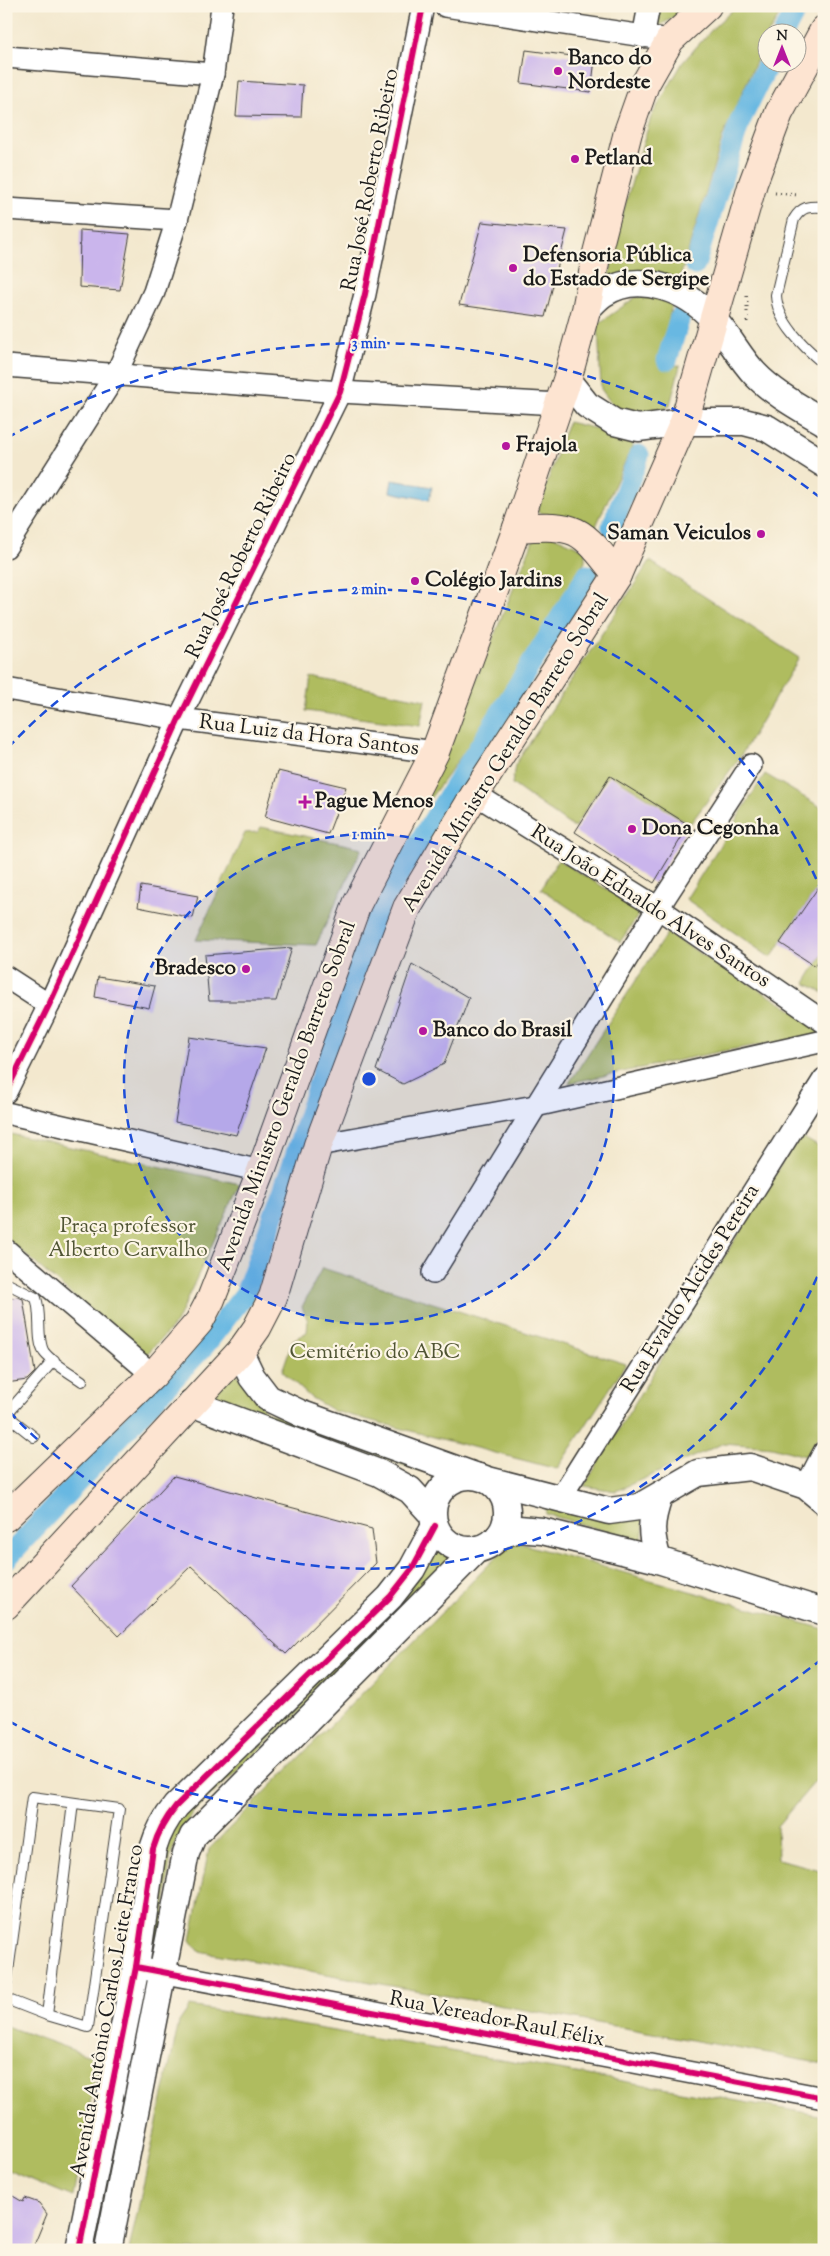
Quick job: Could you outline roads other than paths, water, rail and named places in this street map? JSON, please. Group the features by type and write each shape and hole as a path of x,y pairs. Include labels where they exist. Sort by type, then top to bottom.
{"main road":[{"name":"Avenida Ministro Geraldo Barreto Sobral","path":"10,1505 153,1375 199,1322 211,1299 261,1170 357,904 435,752 517,528 563,392 586,310 596,257 628,132 645,84 670,40 707,6"},
{"name":"Avenida Ministro Geraldo Barreto Sobral","path":"6,1605 240,1352 257,1328 273,1297 318,1145 407,908 475,794 617,575 684,422 753,183 779,113 824,30"},
{"path":"517,528 549,525 568,528 591,543 617,575"}],"street":[{"path":"6,546 14,520 116,374 154,292 177,220 213,74 222,6"},
{"name":"Rua José Roberto Ribeiro","path":"6,1092 49,1005 179,719 340,392 365,294 422,6"},
{"path":"445,6 643,38 670,40"},
{"path":"643,38 649,6"},
{"path":"6,57 213,74"},
{"path":"6,209 177,220"},
{"path":"586,310 603,293 620,287 648,283 682,294 699,305 714,319 755,374 772,389 824,422"},
{"path":"6,366 340,392 563,392 614,422 638,428 684,422 744,422 767,428 824,464"},
{"name":"Rua Luiz da Hora Santos","path":"6,689 179,719 435,752"},
{"path":"433,1273 658,908 750,765"},
{"name":"Rua João Ednaldo Alves Santos","path":"475,794 658,908 824,1022"},
{"path":"6,977 49,1005"},
{"path":"318,1145 535,1106 824,1041"},
{"name":"Rua Evaldo Alcides Pereira","path":"559,1500 824,1079"},
{"path":"6,1113 261,1170"},
{"path":"6,1250 153,1375"},
{"path":"240,1352 252,1377 268,1398 302,1414 482,1478 559,1500 609,1511 639,1506 659,1497 698,1473 750,1467 815,1493 824,1452"},
{"path":"191,1403 379,1473 410,1490 433,1520 441,1537 452,1546 464,1550 477,1549"},
{"name":"Avenida Antônio Carlos Leite Franco","path":"79,2250 136,1967 152,1849 165,1819 406,1579 433,1520 434,1501 441,1490 450,1481 462,1476 482,1478"},
{"path":"482,1478 498,1488 505,1499 507,1512 505,1525 499,1536"},
{"path":"658,1560 651,1538 651,1519 659,1497"},
{"name":"Avenida Antônio Carlos Leite Franco","path":"108,2250 186,1853 193,1836 477,1549 489,1545 499,1536 518,1529 542,1531 658,1560 824,1612"},
{"name":"Rua Vereador Raul Félix","path":"136,1967 824,2098"}],"lane":[{"path":"824,207 809,206 800,209 794,219 776,295 777,308 784,322 813,355 824,364"},
{"path":"6,1283 36,1298 39,1308 43,1350 82,1381"},
{"path":"34,1437 10,1418 10,1410 54,1360"},
{"path":"6,1986 32,1797 119,1809 88,2027 47,2015 6,1999"},
{"path":"47,2015 74,1803"}],"water":[{"path":"392,480 432,487 429,500 390,492"}],"waterway":[{"path":"789,22 798,6"},
{"path":"695,265 740,121 764,72"},
{"path":"667,360 680,317"},
{"path":"612,527 639,455"},
{"path":"6,1559 205,1345 245,1294 291,1169 344,1005 380,905 587,575"}],"place":[{"name":"Banco do Nordeste","path":"558,71"},
{"name":"Petland","path":"575,159"},
{"name":"Defensoria Pública do Estado de Sergipe","path":"513,268"},
{"name":"Frajola","path":"506,446"},
{"name":"Saman Veiculos","path":"761,534"},
{"name":"Colégio Jardins","path":"415,581"},
{"name":"Pague Menos","path":"305,802"},
{"name":"Dona Cegonha","path":"632,829"},
{"name":"Bradesco","path":"246,969"},
{"name":"Banco do Brasil","path":"423,1031"}],"park label":[{"name":"Praça professor Alberto Carvalho","path":"128,1239"},
{"name":"Cemitério do ABC","path":"375,1353"}]}
